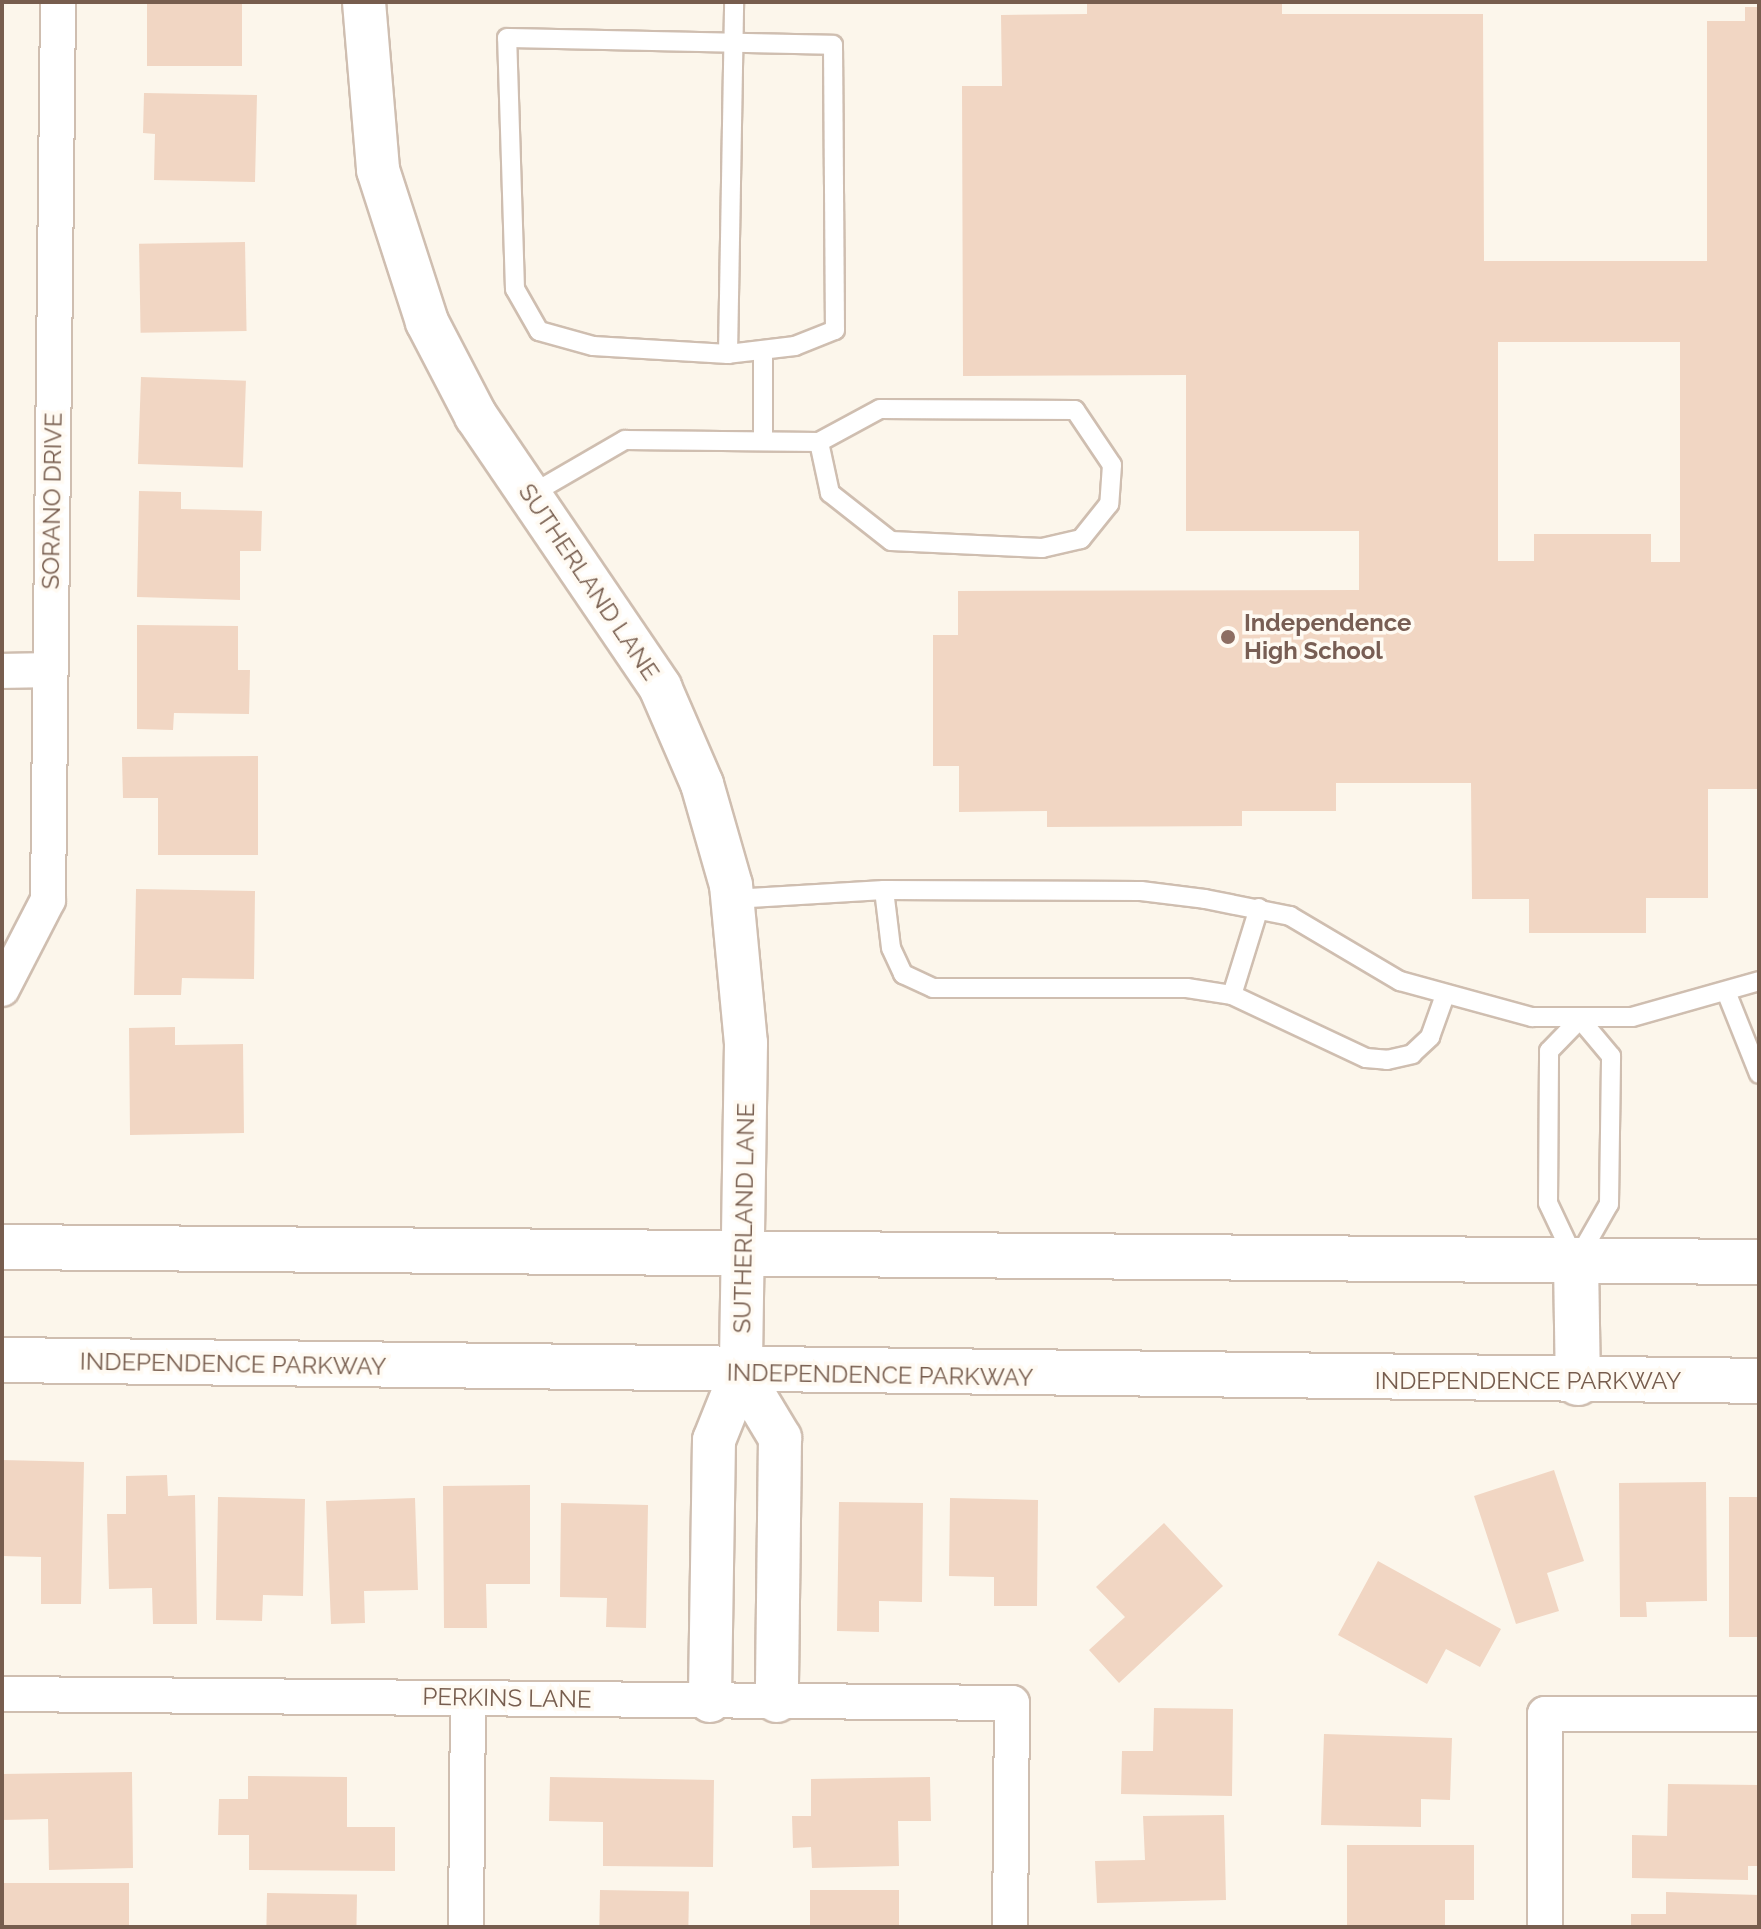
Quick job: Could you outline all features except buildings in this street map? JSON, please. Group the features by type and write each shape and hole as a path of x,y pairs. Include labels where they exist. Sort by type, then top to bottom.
{"main road":[{"path":"2,1247 1759,1262"},
{"path":"1576,1261 1578,1383"},
{"name":"INDEPENDENCE PARKWAY","path":"2,1360 741,1373 1578,1383 1759,1381"}],"street":[{"name":"SORANO DRIVE","path":"2,989 48,900 58,2"},
{"name":"SUTHERLAND LANE","path":"364,2 372,131 407,272 450,370 660,687 702,784 733,899 746,1043 741,1373 714,1440 710,1701"},
{"path":"2,671 50,670"},
{"path":"741,1373 780,1438 777,1701"},
{"name":"PERKINS LANE","path":"2,1694 1012,1703 1010,1927"},
{"path":"466,1927 468,1698"},
{"path":"1545,1927 1545,1714 1759,1714"}],"lane":[{"path":"728,354 734,2"},
{"path":"507,38 833,45 835,330 763,350 728,354 593,346 539,331 515,289 507,38"},
{"path":"763,350 763,438"},
{"path":"530,495 625,440 763,438 819,442 880,409 1075,410 1112,465 1109,504 1081,539 1042,548 891,541 830,493 819,442"},
{"path":"884,890 891,948 903,974 933,988 1187,988 1232,995 1366,1058 1387,1060 1412,1054 1430,1037 1444,998"},
{"path":"733,899 884,890 1141,891 1259,908 1316,929 1371,967 1444,998 1509,1014 1580,1019 1669,1011 1759,981"},
{"path":"1232,995 1259,908"},
{"path":"1727,994 1759,1074"},
{"path":"1576,1261 1548,1203 1549,1051 1580,1019"},
{"path":"1576,1261 1609,1204 1611,1056 1580,1019"}],"place":[{"name":"Independence High School","path":"1228,637"}]}
